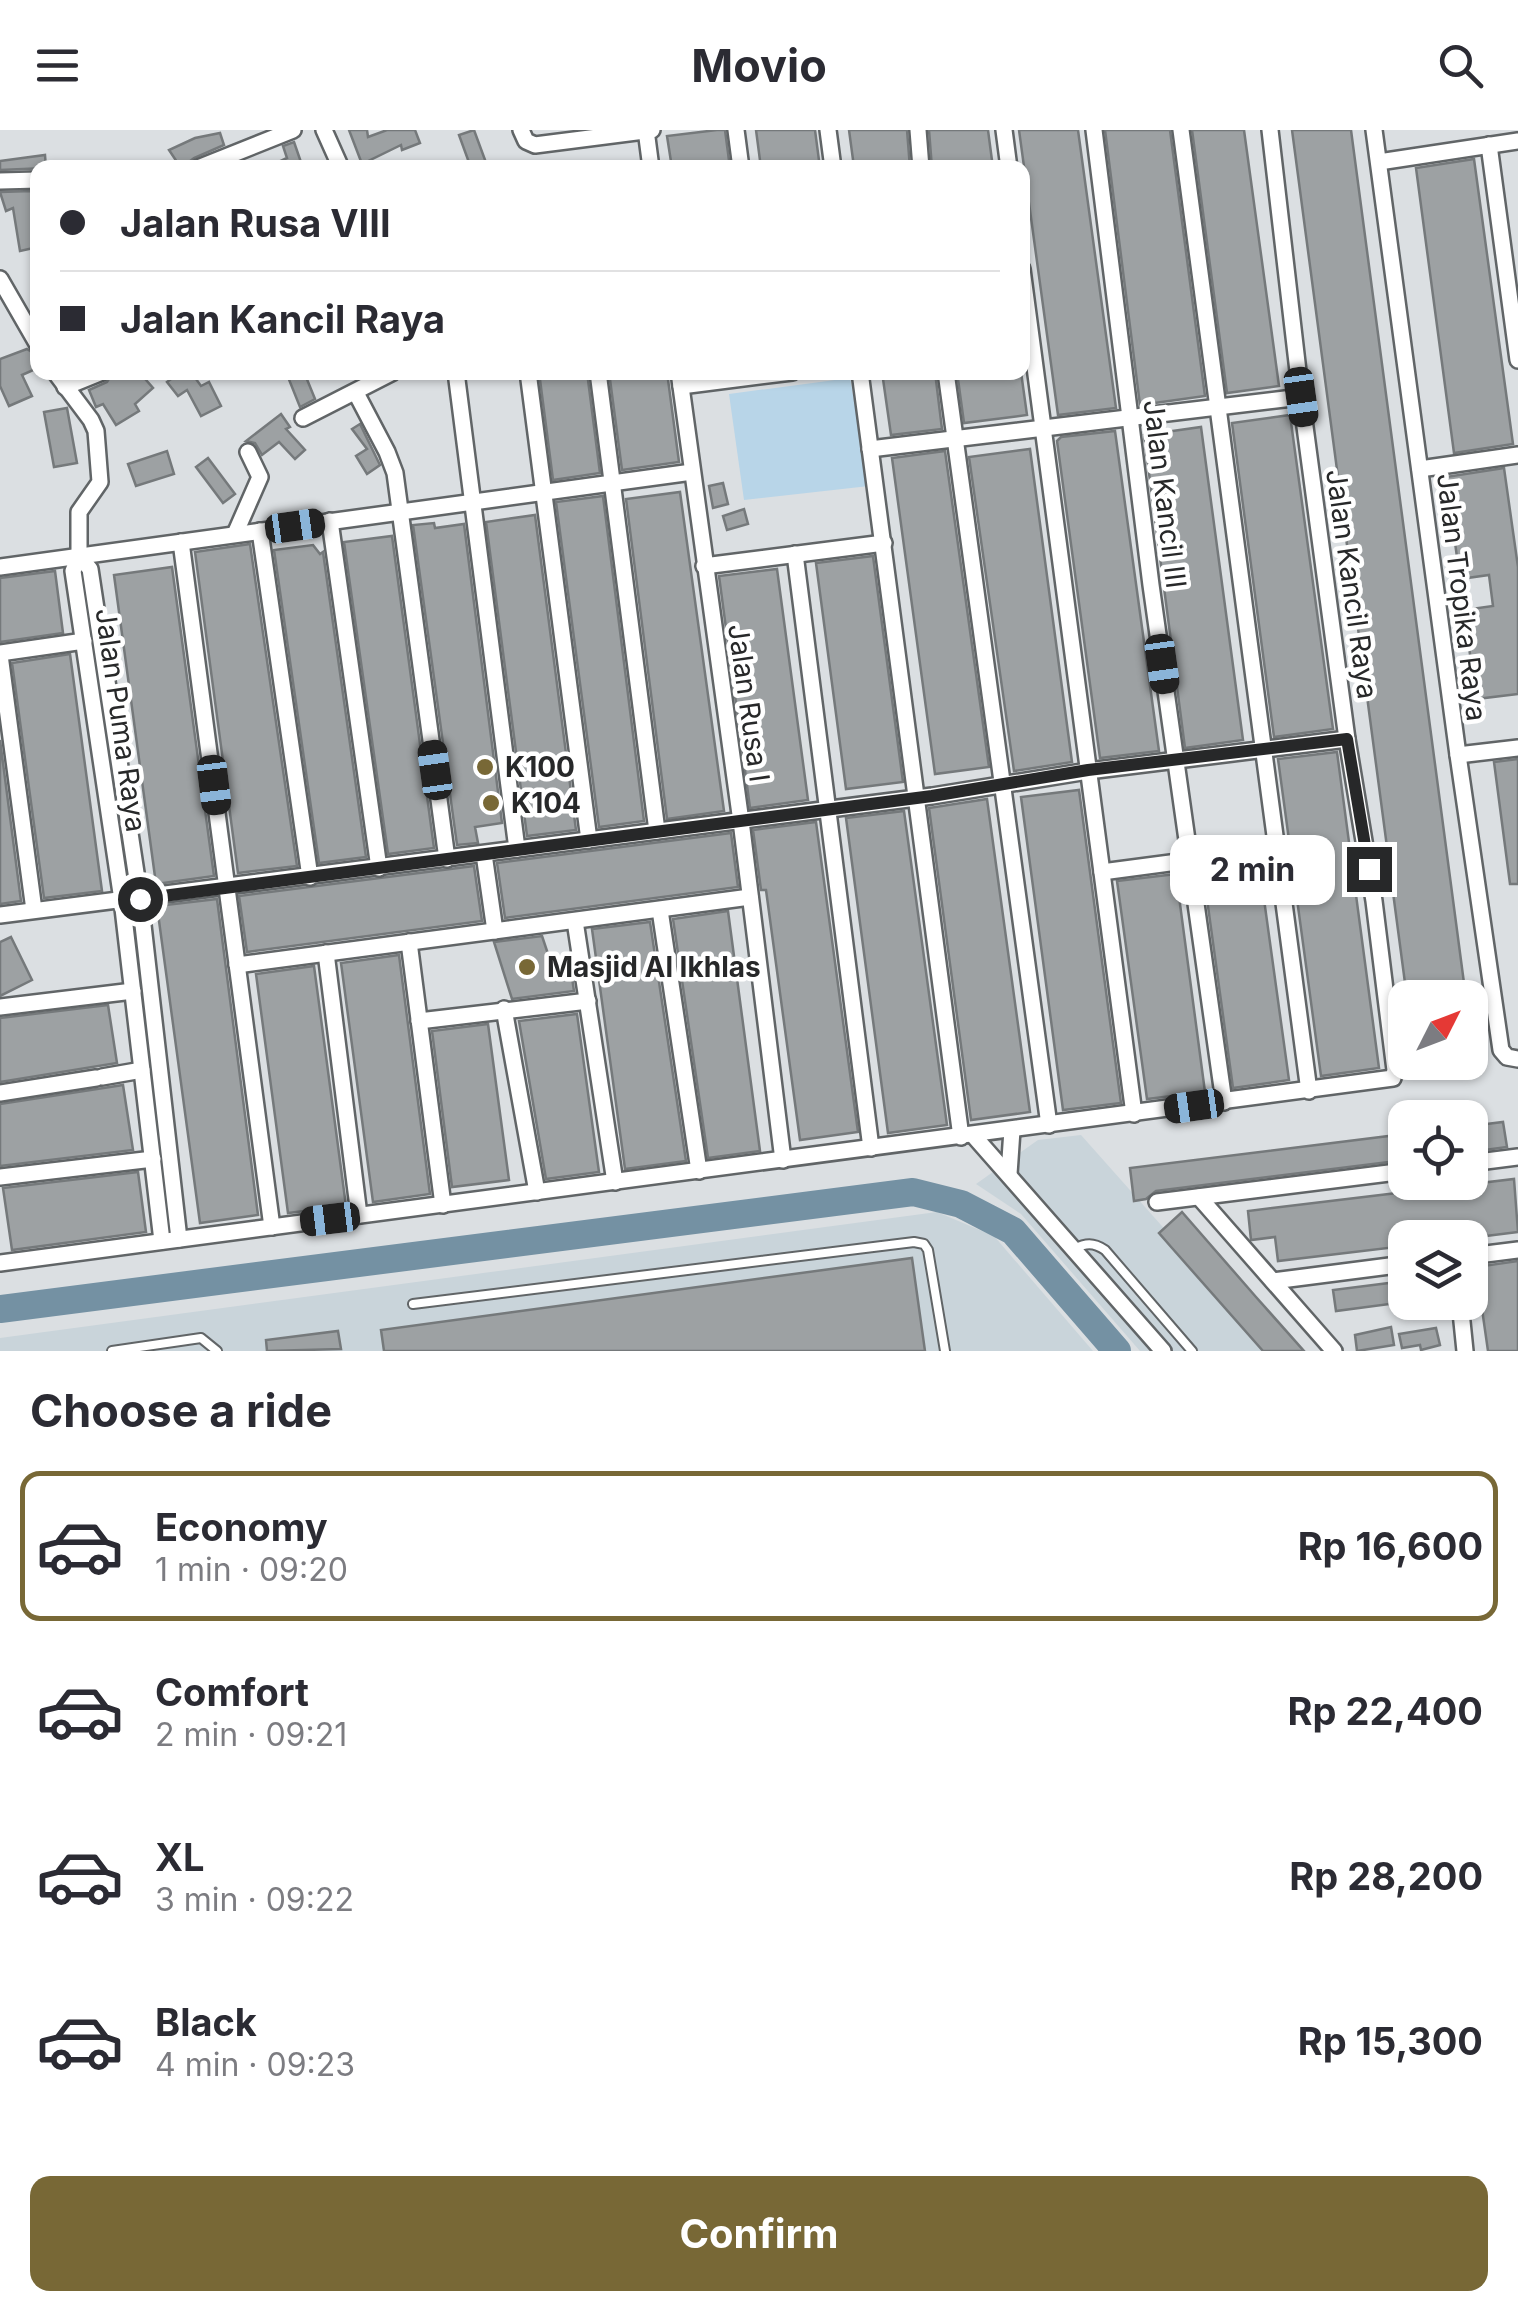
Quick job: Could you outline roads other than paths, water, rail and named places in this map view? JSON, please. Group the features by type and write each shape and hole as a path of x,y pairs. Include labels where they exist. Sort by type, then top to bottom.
{"street":[{"path":"218,160 293,130"},
{"path":"324,130 337,160"},
{"path":"521,130 526,141 535,145 648,130 650,160"},
{"path":"736,130 740,160"},
{"path":"828,130 832,160"},
{"path":"918,130 920,160"},
{"path":"1004,130 1008,160"},
{"name":"Jalan Kancil III","path":"1094,130 1224,1102"},
{"path":"0,1262 1308,1091 1181,130"},
{"name":"Jalan Kancil Raya","path":"1270,130 1301,397 1395,1075 1388,1081 1308,1091"},
{"name":"Jalan Tropika Raya","path":"1374,130 1458,756 1502,1050 1507,1057 1518,1059"},
{"path":"1379,162 1518,141"},
{"path":"1489,145 1518,360"},
{"path":"0,180 30,180"},
{"path":"0,279 30,332"},
{"path":"1030,330 1134,1114"},
{"path":"60,380 92,420 96,432 100,482 78,512 80,556"},
{"path":"302,418 379,380"},
{"path":"457,380 517,850"},
{"path":"529,380 589,840"},
{"path":"599,380 657,831"},
{"name":"Jalan Rusa I","path":"680,380 783,1160"},
{"path":"861,380 916,797 967,1136 1009,1174 1163,1351"},
{"path":"947,380 1049,1125"},
{"path":"356,393 392,462 447,859"},
{"path":"870,449 1301,397"},
{"path":"235,534 260,477 248,452"},
{"path":"1420,468 1518,455"},
{"path":"0,566 692,472"},
{"path":"330,521 379,868"},
{"path":"260,531 310,877"},
{"path":"181,542 272,1227"},
{"path":"704,566 884,543"},
{"path":"795,554 871,1148"},
{"name":"Jalan Puma Raya","path":"80,556 90,569 140,899 171,1240 153,1159 122,900 73,571 80,556"},
{"path":"34,910 0,654 84,641"},
{"path":"0,915 1347,739"},
{"path":"1458,756 1518,748"},
{"path":"1102,872 1276,848"},
{"path":"484,854 495,931"},
{"path":"237,965 750,897"},
{"path":"660,910 699,1171"},
{"path":"575,921 614,1182"},
{"path":"408,942 443,1204"},
{"path":"326,953 360,1216"},
{"path":"0,1007 133,991"},
{"path":"419,1021 588,1001"},
{"path":"504,1009 536,1192"},
{"path":"0,1093 142,1070"},
{"path":"1009,1174 1012,1130"},
{"path":"1488,1161 1518,1157"},
{"path":"0,1177 153,1159"},
{"path":"1157,1202 1388,1173"},
{"path":"1198,1197 1334,1351"},
{"path":"1488,1254 1518,1250"},
{"path":"1272,1281 1388,1266"},
{"path":"1462,1320 1466,1351"}],"lane":[{"path":"412,1304 914,1242 924,1244 928,1250 944,1351"},
{"path":"1073,1249 1095,1244 1105,1250 1192,1351"},
{"path":"112,1351 201,1338 218,1351"}],"waterway":[{"path":"0,1309 913,1192 961,1204 1013,1231 1117,1351"}],"place":[{"name":"K100","path":"485,767"},
{"name":"K104","path":"491,803"},
{"name":"Masjid Al Ikhlas","path":"527,967"}]}
